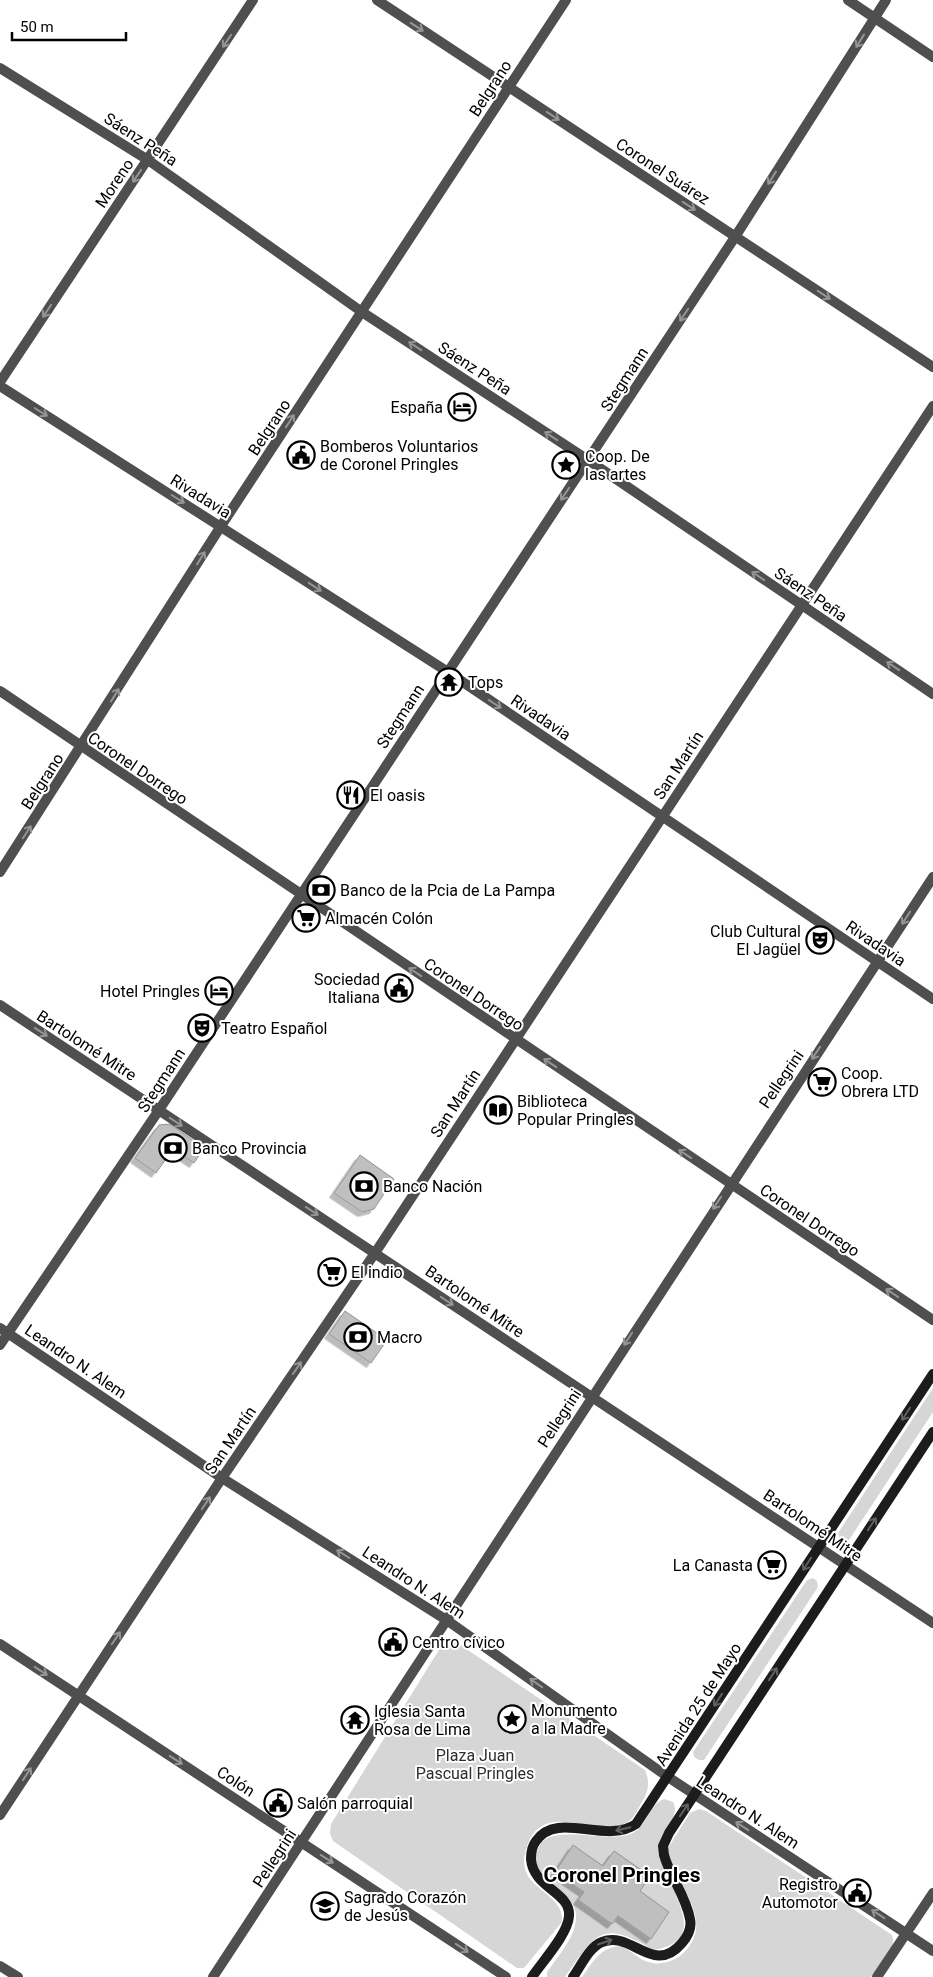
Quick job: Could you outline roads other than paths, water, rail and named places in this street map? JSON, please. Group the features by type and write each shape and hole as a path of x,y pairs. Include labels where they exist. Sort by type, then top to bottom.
{"main road":[{"name":"Avenida 25 de Mayo","path":"532,1977 568,1925 570,1914 564,1900 536,1876 531,1858 536,1840 552,1829 561,1827 596,1831 620,1831 636,1824 933,1374"},
{"path":"573,1977 595,1945 603,1941 619,1939 643,1953 660,1955 676,1950 687,1938 691,1926 688,1909 666,1863 664,1846 669,1833 933,1432"}],"street":[{"name":"Moreno","path":"0,382 254,0"},
{"name":"Coronel Suárez","path":"377,0 933,368"},
{"name":"Belgrano","path":"0,872 81,748 221,526 566,0"},
{"path":"848,0 933,57"},
{"name":"Stegmann","path":"0,1345 4,1331 159,1110 735,237 886,0"},
{"name":"Sáenz Peña","path":"0,68 148,160 362,312 588,460 933,694"},
{"name":"Rivadavia","path":"0,386 448,672 933,999"},
{"name":"San Martín","path":"0,1815 222,1478 375,1253 514,1039 933,406"},
{"name":"Coronel Dorrego","path":"0,691 81,748 933,1320"},
{"name":"Pellegrini","path":"213,1977 448,1621 591,1396 933,877"},
{"name":"Bartolomé Mitre","path":"0,1005 933,1623"},
{"name":"Leandro N. Alem","path":"4,1331 222,1478 448,1621 694,1795 933,1951"},
{"name":"Colón","path":"0,1644 506,1977"},
{"path":"877,1977 933,1893"},
{"path":"0,1966 18,1977"}],"place":[{"name":"España","path":"462,407"},
{"name":"Bomberos Voluntarios de Coronel Pringles","path":"301,455"},
{"name":"Coop. De las artes","path":"566,465"},
{"name":"Tops","path":"449,682"},
{"name":"El oasis","path":"351,795"},
{"name":"Banco de la Pcia de La Pampa","path":"321,890"},
{"name":"Almacén Colón","path":"306,918"},
{"name":"Club Cultural El Jagüel","path":"820,940"},
{"name":"Sociedad Italiana","path":"399,988"},
{"name":"Hotel Pringles","path":"219,991"},
{"name":"Teatro Español","path":"202,1028"},
{"name":"Coop. Obrera LTD","path":"822,1082"},
{"name":"Biblioteca Popular Pringles","path":"498,1110"},
{"name":"Banco Provincia","path":"173,1148"},
{"name":"Banco Nación","path":"364,1186"},
{"name":"El indio","path":"332,1272"},
{"name":"Macro","path":"358,1337"},
{"name":"La Canasta","path":"772,1565"},
{"name":"Centro cívico","path":"393,1642"},
{"name":"Monumento a la Madre","path":"512,1719"},
{"name":"Iglesia Santa Rosa de Lima","path":"355,1720"},
{"name":"Salón parroquial","path":"278,1803"},
{"name":"Registro Automotor","path":"857,1893"},
{"name":"Sagrado Corazón de Jesús","path":"325,1906"}],"district":[{"name":"Coronel Pringles","path":"622,1875"}],"park label":[{"name":"Plaza Juan Pascual Pringles","path":"475,1764"}]}
